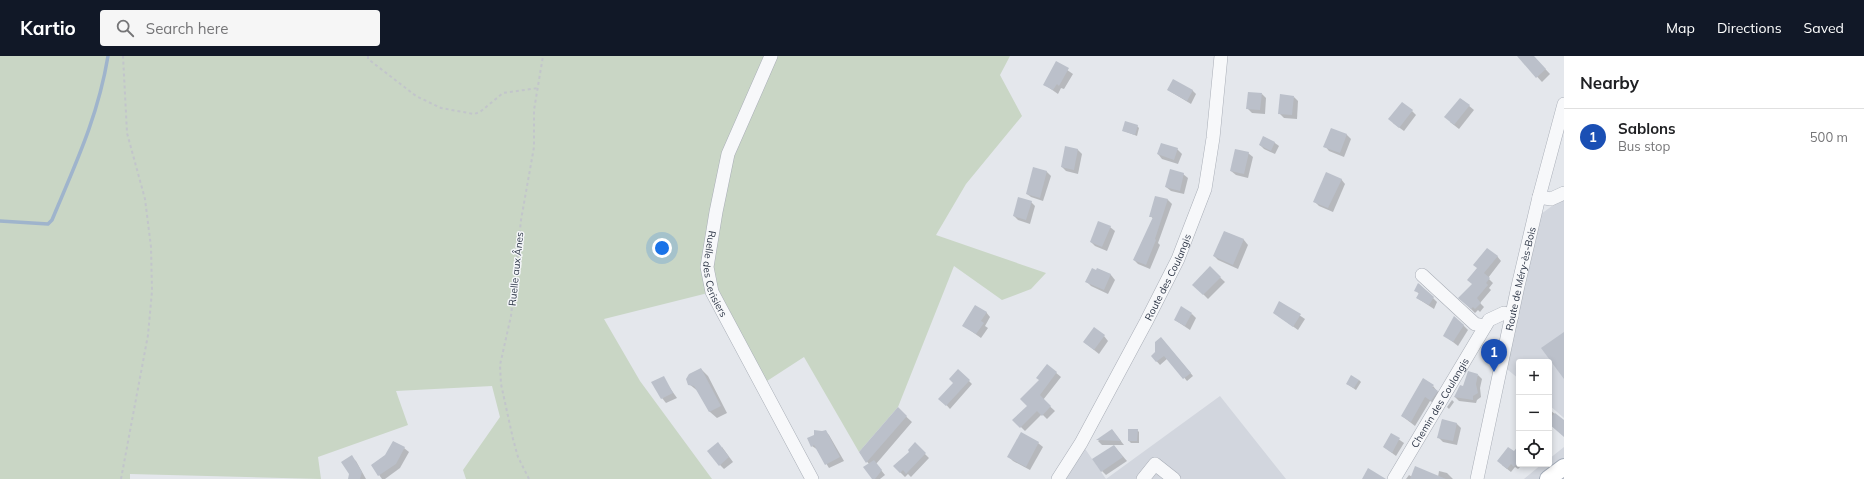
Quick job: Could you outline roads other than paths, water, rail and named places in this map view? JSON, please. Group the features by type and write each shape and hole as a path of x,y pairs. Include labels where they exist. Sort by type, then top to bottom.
{"main road":[{"path":"1548,479 1564,467"}],"street":[{"name":"Ruelle des Cerisiers","path":"771,56 761,75 728,154 716,212 707,268 712,292 812,479"},
{"name":"Route des Coulangis","path":"1058,479 1081,443 1178,259 1205,189 1213,138 1221,56"},
{"name":"Route de Méry-ès-Bois","path":"1477,479 1539,196 1564,104"},
{"path":"1539,196 1551,199 1564,193"},
{"path":"1422,275 1474,324 1485,326"},
{"name":"Chemin des Coulangis","path":"1394,479 1489,320 1504,313 1512,316"},
{"path":"1143,479 1154,464 1174,479"}],"waterway":[{"path":"0,221 48,224 52,220 92,120 104,78 108,56"}],"place":[{"name":"Sablons","path":"1494,372"}]}
